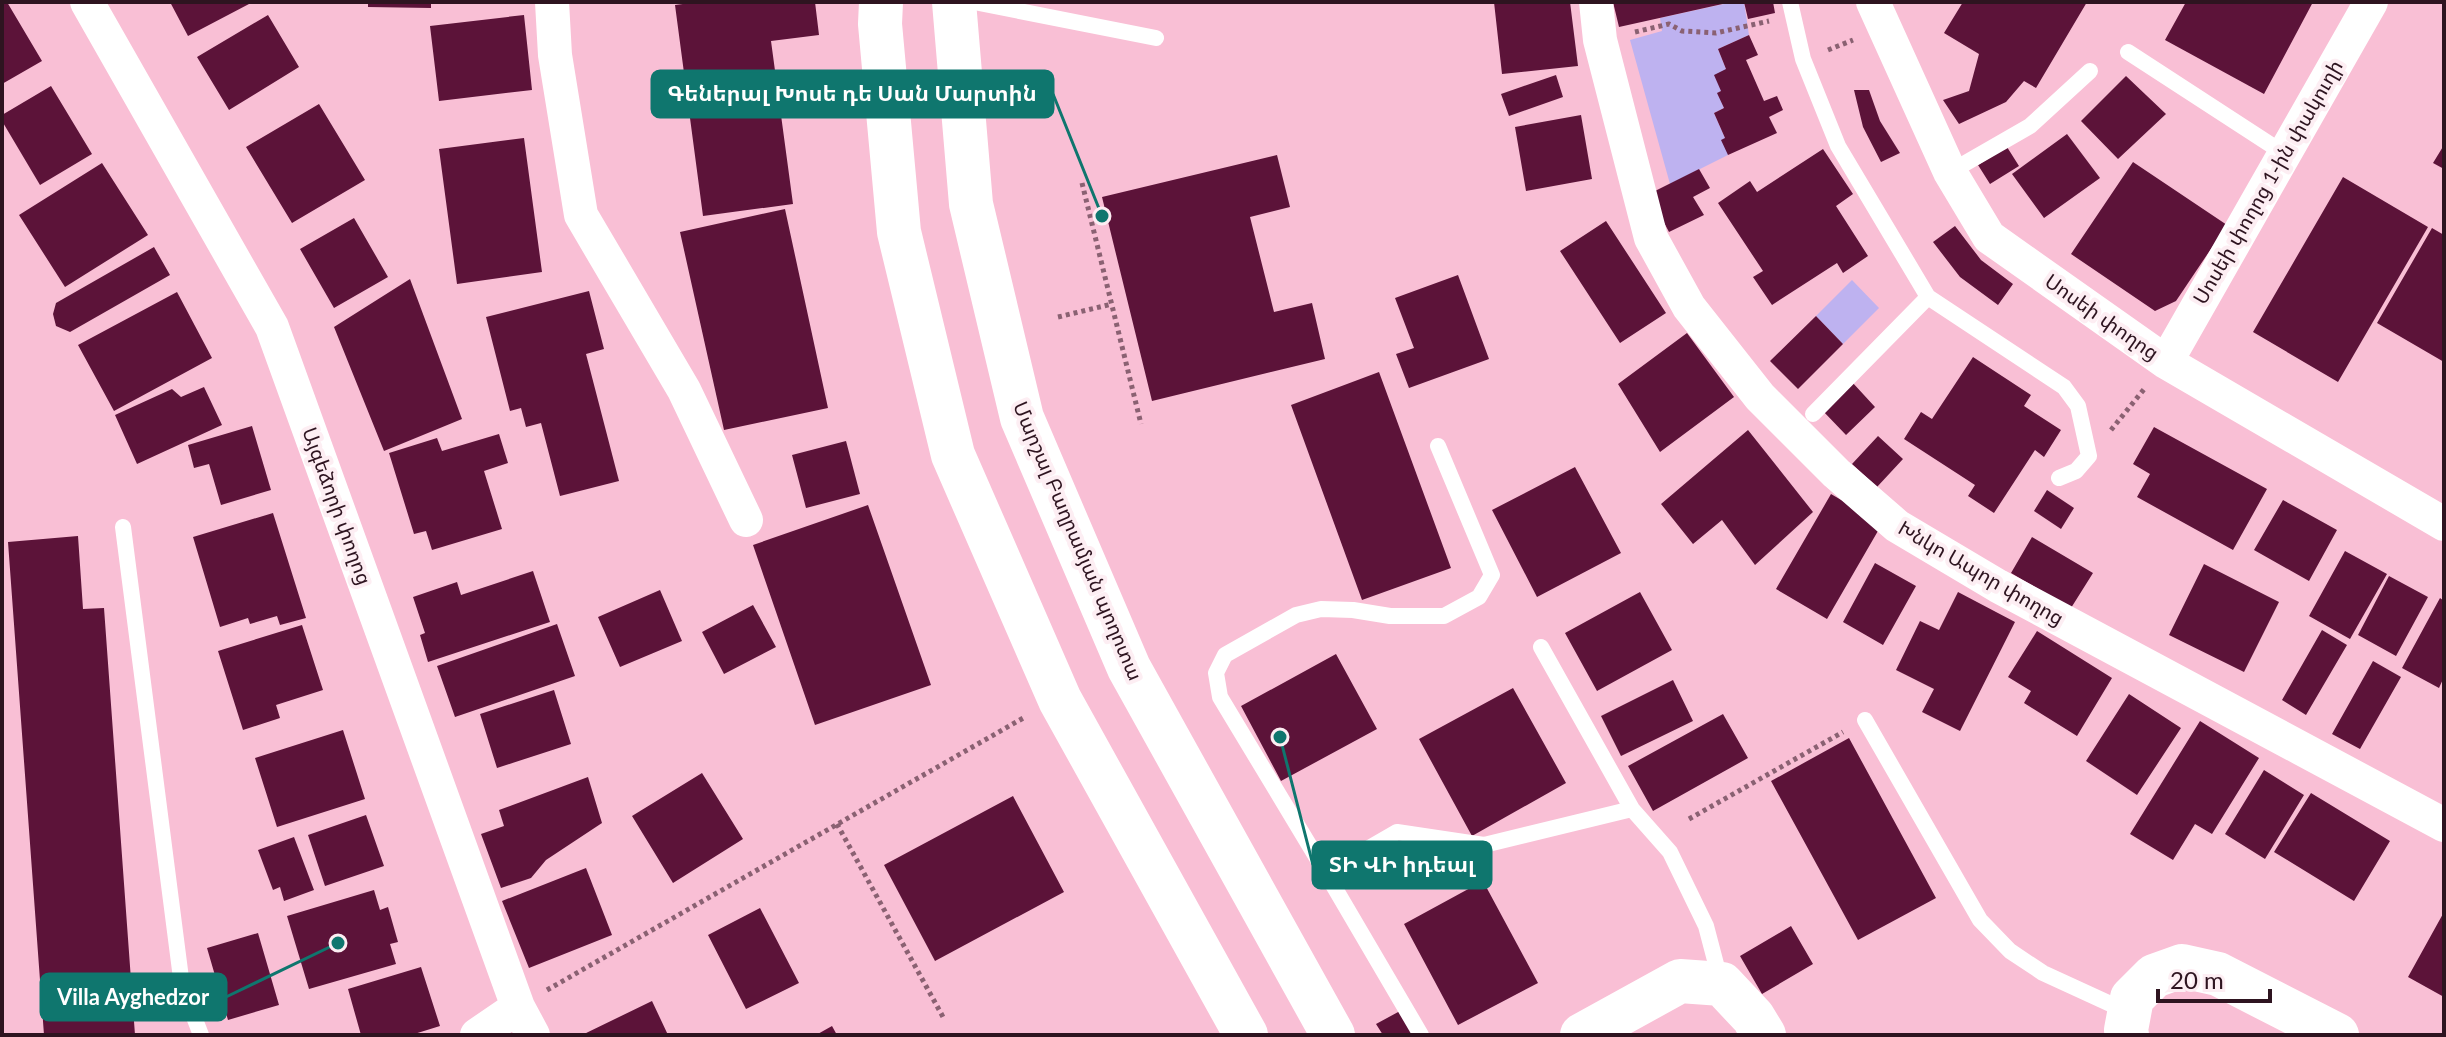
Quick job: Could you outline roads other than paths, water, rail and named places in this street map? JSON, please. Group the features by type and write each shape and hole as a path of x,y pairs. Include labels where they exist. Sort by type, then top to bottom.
{"main road":[{"path":"881,2 880,24 899,232 953,455 1060,700 1246,1035"},
{"name":"Մարշալ Բաղրամյան պողոտա","path":"954,2 971,204 1022,418 1129,668 1333,1035"},
{"path":"2128,1024 2132,998 2154,976 2182,966 2218,974 2337,1035"},
{"path":"1582,1035 1680,981 1722,984 1753,1017 1764,1035"}],"street":[{"name":"Այգեձորի փողոց","path":"87,2 272,327 525,1021"},
{"path":"552,2 555,55 581,215 684,390 746,520"},
{"name":"Խնկո Ապոր փողոց","path":"1596,2 1600,40 1651,238 1689,307 1760,397 1836,473 1897,526 1998,586 2444,825"},
{"name":"Սոսեի փողոց 1-ին փակուղի","path":"2166,362 2371,2"},
{"name":"Սոսեի փողոց","path":"1878,15 1950,172 1989,237 2166,362 2444,524"},
{"path":"477,1035 525,1021"}],"lane":[{"path":"974,2 1156,38"},
{"path":"1792,9 1803,59 1838,146 1928,297 2064,387 2078,406 2089,456 2076,471 2059,478"},
{"path":"2128,52 2285,154"},
{"path":"1950,172 2030,126 2090,71"},
{"path":"1813,414 1928,297"},
{"path":"1421,1035 1220,697 1216,673 1225,655 1296,615 1321,609 1390,616 1444,616 1479,597 1492,575 1438,446"},
{"path":"123,527 182,986 201,1035"},
{"path":"1541,647 1632,809 1670,852 1706,926 1722,984"},
{"path":"1865,720 1980,920 2010,951 2128,1024"},
{"path":"1326,873 1397,832 1484,845 1632,809"}],"place":[{"name":"Գեներալ Խոսե դե Սան Մարտին","path":"1102,216"},
{"name":"ՏԻ ՎԻ իդեալ","path":"1280,737"},
{"name":"Villa Ayghedzor","path":"338,943"}]}
